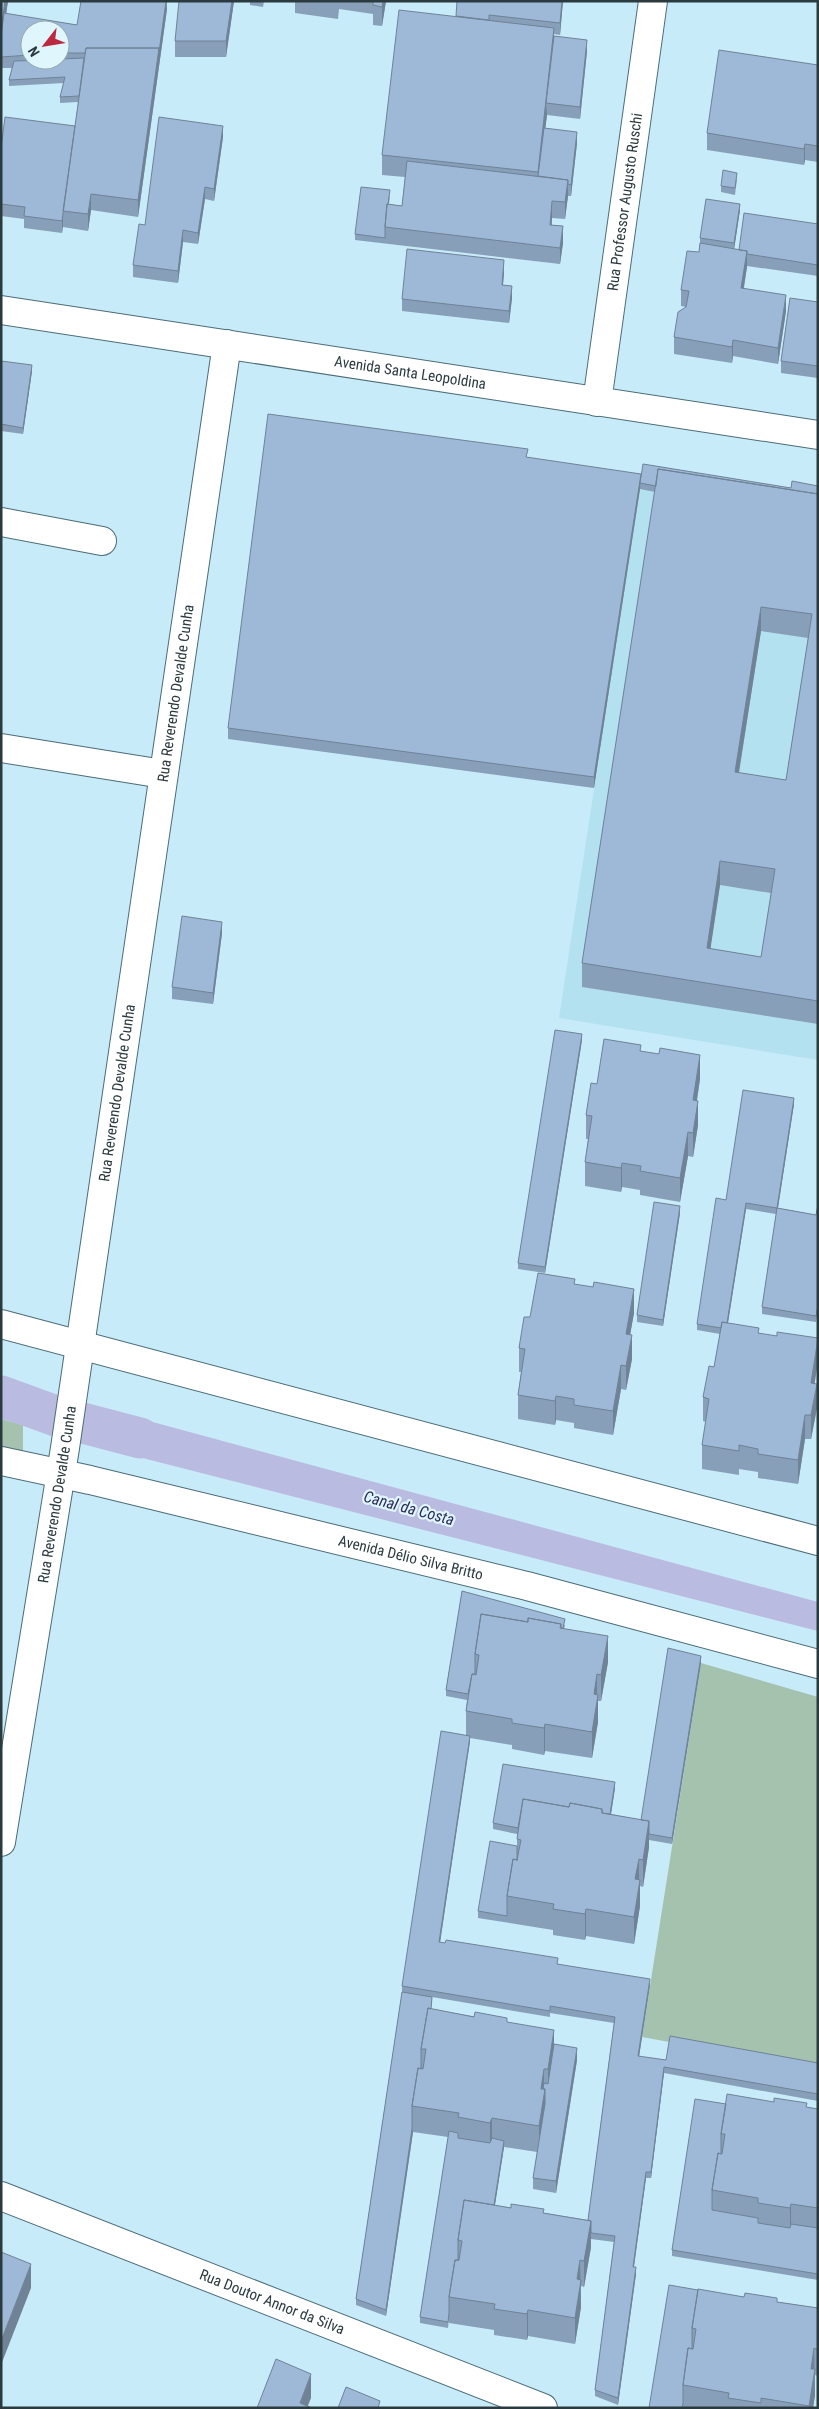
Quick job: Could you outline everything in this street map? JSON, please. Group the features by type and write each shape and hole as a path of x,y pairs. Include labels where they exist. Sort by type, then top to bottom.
{"street":[{"name":"Rua Professor Augusto Ruschi","path":"597,402 653,1"},
{"name":"Avenida Santa Leopoldina","path":"1,310 818,435"},
{"name":"Rua Reverendo Devalde Cunha","path":"1,1842 63,1460 228,344"},
{"path":"1,522 102,541"},
{"path":"1,748 163,774"},
{"path":"1,1324 818,1541"},
{"name":"Avenida Délio Silva Britto","path":"1,1461 63,1460 818,1664"},
{"name":"Rua Doutor Annor da Silva","path":"1,2196 542,2408"}],"shaded area":[{"path":"643,470 818,498 818,1060 559,1018"}],"green space":[{"path":"1,1419 23,1425 23,1455 1,1450"},
{"path":"701,1663 818,1697 818,2069 642,2037"}],"water":[{"path":"1,1388 26,1395 23,1425 1,1419"},
{"path":"90,1405 818,1602 818,1631 84,1443"}],"building":[{"path":"1,1 5,1 1,30"},
{"path":"81,1 166,1 159,52 159,48 86,48 85,53 70,53 70,24 77,25"},
{"path":"179,1 232,1 226,41 175,41"},
{"path":"373,1 383,1 382,7 373,5"},
{"path":"457,1 562,1 560,23 489,15 489,20 456,16"},
{"path":"399,10 554,28 538,172 382,155"},
{"path":"4,13 47,20 20,20 20,56 1,57"},
{"path":"554,36 587,40 580,107 546,103"},
{"path":"86,48 159,48 138,200 91,194 88,214 63,211"},
{"path":"719,50 818,65 818,146 805,144 804,149 707,133"},
{"path":"84,58 79,96 60,97 65,77 9,80 14,61 20,61 20,70 70,70 70,59"},
{"path":"5,117 75,126 62,221 24,216 25,207 1,204 1,148"},
{"path":"159,117 223,126 214,189 205,187 198,233 183,230 178,271 133,265 139,224 145,225"},
{"path":"544,128 577,132 571,185 568,184 568,180 538,176"},
{"path":"407,161 568,180 565,202 552,201 550,225 563,226 560,248 385,227 387,204 402,206"},
{"path":"723,170 737,173 735,188 721,186"},
{"path":"361,187 390,190 387,204 385,238 355,234"},
{"path":"706,199 740,204 734,243 700,238"},
{"path":"744,213 818,224 818,265 747,254 747,251 739,250"},
{"path":"700,243 747,251 741,288 786,295 778,348 733,340 732,347 674,337 678,312 686,307 689,291 681,290 687,251 699,252"},
{"path":"407,249 504,260 502,285 512,286 509,311 402,299"},
{"path":"790,298 818,302 818,366 781,361"},
{"path":"1,361 32,365 23,428 1,424"},
{"path":"268,414 528,449 526,457 641,474 594,777 228,728"},
{"path":"643,464 791,488 792,481 818,486 818,494 658,469 656,486 640,483"},
{"path":"658,469 818,494 818,1001 582,963","holes":["761,607 812,614 786,780 735,772","720,861 775,869 761,957 707,948"]},
{"path":"182,916 222,922 213,993 172,987"},
{"path":"555,1030 582,1034 545,1267 518,1263"},
{"path":"604,1039 641,1045 640,1051 659,1054 660,1048 700,1055 693,1100 698,1101 693,1133 688,1132 680,1178 640,1171 641,1166 622,1163 621,1168 585,1162 592,1116 586,1115 591,1083 597,1084"},
{"path":"743,1090 794,1098 777,1208 746,1203 727,1323 722,1322 721,1328 697,1324 716,1198 726,1200"},
{"path":"654,1202 680,1206 663,1320 637,1315"},
{"path":"818,1205 818,1305 816,1316 762,1307 777,1208 816,1215"},
{"path":"538,1273 575,1279 574,1284 593,1287 594,1282 634,1289 626,1334 632,1335 626,1366 621,1365 613,1411 574,1405 574,1399 556,1396 555,1401 518,1395 525,1349 519,1348 524,1317 530,1317"},
{"path":"722,1322 759,1328 758,1333 777,1336 777,1332 818,1338 811,1383 817,1384 811,1415 805,1415 798,1460 758,1454 758,1449 739,1445 739,1451 702,1445 709,1399 703,1397 709,1366 714,1367"},
{"path":"462,1591 565,1619 563,1628 561,1628 561,1624 528,1618 528,1622 481,1614 475,1654 475,1674 472,1674 468,1694 446,1690"},
{"path":"481,1614 528,1622 528,1618 561,1624 560,1628 608,1636 601,1675 597,1674 594,1694 598,1695 592,1732 545,1724 544,1728 512,1723 512,1719 466,1711 472,1674 476,1675 479,1655 475,1654"},
{"path":"668,1648 701,1656 672,1838 649,1834 649,1821 641,1820"},
{"path":"441,1731 470,1736 439,1942 445,1943 446,1940 558,1958 557,1964 650,1979 638,2056 666,2060 670,2036 818,2063 818,2094 664,2067 651,2172 646,2172 633,2267 636,2267 618,2398 595,2390 615,2236 591,2233 591,2221 588,2220 615,2017 550,2006 550,2011 402,1986"},
{"path":"503,1764 615,1782 610,1814 602,1813 602,1809 570,1803 569,1807 523,1799 518,1828 493,1823"},
{"path":"523,1799 569,1807 570,1803 602,1809 602,1813 649,1821 643,1860 639,1859 635,1879 640,1880 634,1917 586,1909 585,1914 553,1909 554,1904 507,1896 513,1859 517,1860 521,1840 517,1839"},
{"path":"490,1841 517,1846 518,1860 513,1859 507,1896 507,1916 478,1911"},
{"path":"402,1992 432,1997 431,2009 428,2008 421,2049 421,2069 418,2068 412,2106 412,2129 386,2310 356,2299"},
{"path":"428,2008 474,2017 475,2012 507,2018 507,2022 554,2030 548,2069 544,2069 541,2089 545,2089 539,2126 492,2118 490,2123 458,2117 459,2113 412,2106 418,2068 423,2069 426,2049 421,2049"},
{"path":"554,2044 577,2048 556,2181 533,2178 545,2104 545,2089 543,2089 544,2083 548,2084"},
{"path":"727,2094 774,2102 774,2098 807,2103 806,2107 818,2109 818,2208 791,2204 790,2208 758,2203 758,2198 712,2190 718,2153 722,2154 725,2134 721,2134"},
{"path":"695,2099 726,2104 721,2134 721,2154 718,2153 712,2190 712,2210 758,2218 758,2223 790,2228 791,2224 818,2228 818,2274 672,2250"},
{"path":"449,2131 458,2133 458,2138 490,2143 492,2138 504,2141 494,2205 464,2200 458,2240 458,2260 455,2260 449,2297 448,2322 420,2317"},
{"path":"464,2200 511,2208 511,2204 544,2209 543,2213 591,2221 584,2261 580,2260 577,2279 581,2280 575,2318 528,2310 527,2314 494,2309 495,2304 449,2297 455,2260 459,2260 462,2241 458,2240"},
{"path":"1,2252 31,2264 1,2341"},
{"path":"669,2285 698,2290 692,2328 693,2349 688,2348 682,2408 649,2408"},
{"path":"698,2289 744,2297 745,2293 777,2298 777,2302 818,2308 818,2350 814,2348 811,2369 815,2369 809,2406 761,2398 761,2403 728,2398 729,2393 683,2385 688,2348 693,2349 696,2329 692,2328"},
{"path":"276,2359 311,2374 300,2403 312,2408 257,2408"},
{"path":"346,2387 380,2401 378,2408 338,2408"}],"waterway":[{"name":"Canal da Costa","path":"1,1396 56,1416 140,1438"}]}
